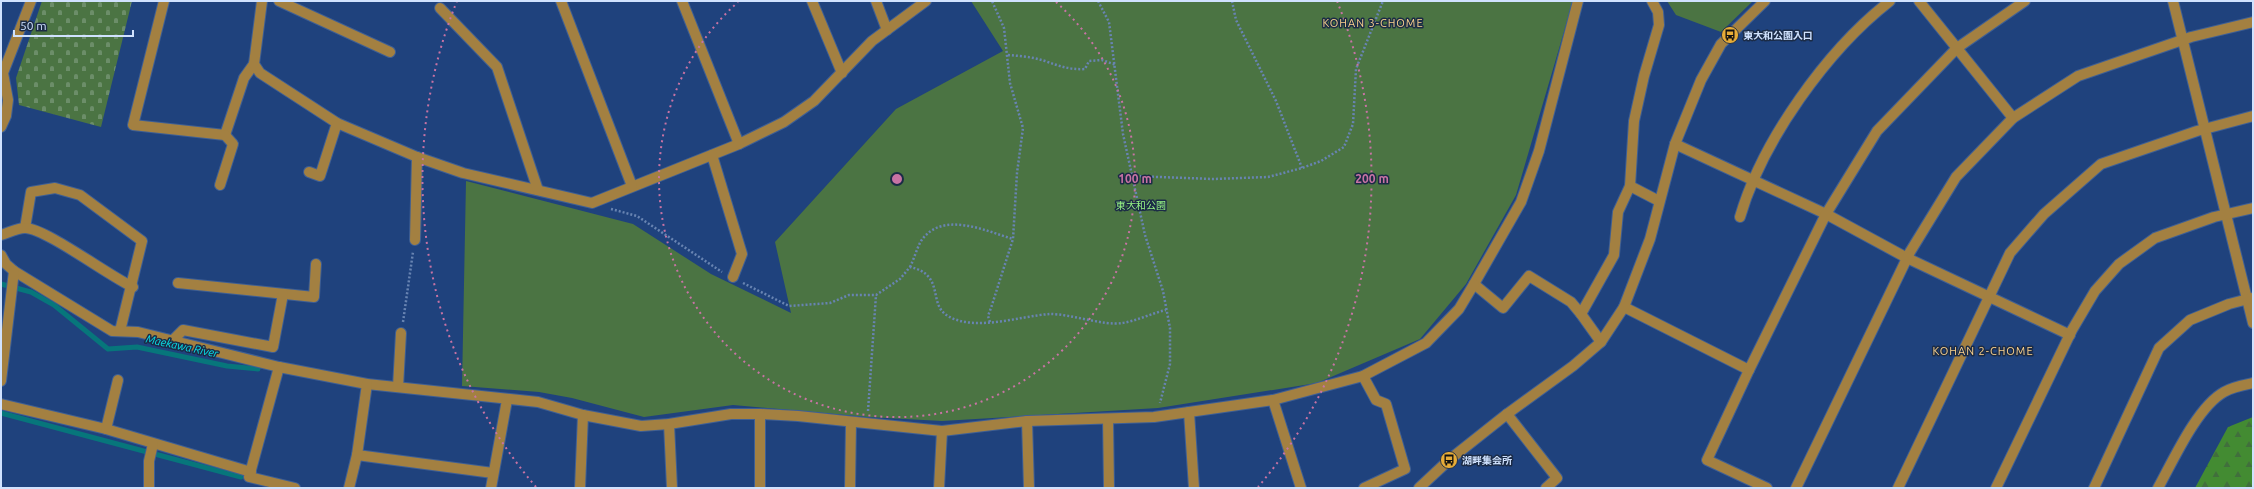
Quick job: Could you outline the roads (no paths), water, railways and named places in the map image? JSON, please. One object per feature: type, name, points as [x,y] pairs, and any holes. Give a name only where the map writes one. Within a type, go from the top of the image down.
[{"type":"street","points":[[1,127],[6,116],[8,100],[2,72],[31,1]]},
{"type":"street","points":[[164,1],[133,124],[225,135],[233,144],[220,185]]},
{"type":"street","points":[[225,135],[244,78],[254,64],[262,1]]},
{"type":"street","points":[[279,1],[390,52]]},
{"type":"street","points":[[561,1],[632,186]]},
{"type":"street","points":[[682,1],[739,144]]},
{"type":"street","points":[[812,1],[842,73]]},
{"type":"street","points":[[876,1],[887,30]]},
{"type":"street","points":[[254,64],[260,73],[337,123],[417,157],[463,173],[592,203],[739,144],[784,122],[814,101],[872,41],[926,1]]},
{"type":"street","points":[[1,255],[6,264],[14,271],[112,331],[138,332],[279,367],[367,384],[507,400],[538,402],[583,415],[641,426],[669,424],[731,414],[760,414],[942,431],[1027,421],[1154,417],[1273,400],[1363,376],[1426,343],[1459,309],[1521,202],[1541,144],[1578,1]]},
{"type":"street","points":[[1582,314],[1614,255],[1618,212],[1630,186],[1634,121],[1644,76],[1659,25],[1658,12],[1652,1]]},
{"type":"street","points":[[1419,488],[1449,460],[1507,414],[1573,366],[1601,342],[1624,307],[1650,238],[1675,144],[1712,57],[1721,44],[1765,1]]},
{"type":"street","points":[[1740,217],[1754,181],[1772,145],[1820,71],[1850,37],[1890,1]]},
{"type":"street","points":[[1919,1],[2013,118]]},
{"type":"street","points":[[1767,488],[1707,460],[1749,370],[1826,214],[1877,131],[1957,48],[2025,1]]},
{"type":"street","points":[[2173,1],[2226,215],[2250,299],[2253,323]]},
{"type":"street","points":[[440,8],[497,67],[538,190]]},
{"type":"street","points":[[1796,488],[1907,258],[1956,177],[2013,118],[2078,76],[2183,40],[2253,22]]},
{"type":"street","points":[[1898,488],[1990,297],[2010,252],[2044,214],[2101,164],[2205,128],[2253,116]]},
{"type":"street","points":[[309,172],[320,176],[337,123]]},
{"type":"street","points":[[1675,144],[1826,214],[1907,258],[2070,335]]},
{"type":"street","points":[[712,155],[742,254],[734,278]]},
{"type":"street","points":[[415,240],[417,157]]},
{"type":"street","points":[[1630,186],[1659,201]]},
{"type":"street","points":[[25,228],[31,192],[55,188],[80,195],[142,241],[133,287],[120,331]]},
{"type":"street","points":[[1996,488],[2070,335],[2095,291],[2120,264],[2155,238],[2226,215],[2253,208]]},
{"type":"street","points":[[1,235],[25,228],[51,237],[114,278],[133,287]]},
{"type":"street","points":[[178,283],[314,297],[316,264]]},
{"type":"street","points":[[1,381],[14,271]]},
{"type":"street","points":[[1474,284],[1503,308],[1529,276],[1571,302],[1582,314],[1601,342]]},
{"type":"street","points":[[172,341],[183,330],[273,347],[283,294]]},
{"type":"street","points":[[2094,488],[2159,348],[2190,320],[2229,304],[2250,299]]},
{"type":"street","points":[[1624,307],[1749,370]]},
{"type":"street","points":[[398,387],[401,333]]},
{"type":"street","points":[[279,367],[249,477],[295,488]]},
{"type":"street","points":[[1363,376],[1376,400],[1386,404],[1405,469],[1364,488]]},
{"type":"street","points":[[106,429],[118,380]]},
{"type":"street","points":[[2158,488],[2185,438],[2214,399],[2224,392],[2253,383]]},
{"type":"street","points":[[349,488],[357,455],[367,384]]},
{"type":"street","points":[[491,488],[507,400]]},
{"type":"street","points":[[1273,400],[1301,488]]},
{"type":"street","points":[[1,404],[106,429],[152,447],[251,472]]},
{"type":"street","points":[[1188,412],[1194,488]]},
{"type":"street","points":[[760,414],[760,488]]},
{"type":"street","points":[[1507,414],[1558,478],[1546,488]]},
{"type":"street","points":[[580,488],[583,415]]},
{"type":"street","points":[[1108,419],[1109,488]]},
{"type":"street","points":[[1027,421],[1030,488]]},
{"type":"street","points":[[850,488],[851,422]]},
{"type":"street","points":[[669,424],[672,488]]},
{"type":"street","points":[[939,488],[942,431]]},
{"type":"street","points":[[149,488],[149,461],[152,447]]},
{"type":"street","points":[[357,455],[493,473]]},
{"type":"waterway","name":"Maekawa River","points":[[1,284],[31,292],[54,305],[108,349],[137,347],[227,366],[258,369]]},
{"type":"waterway","name":"Maekawa River","points":[[1,413],[241,477]]},
{"type":"place","name":"東大和公園入口","points":[[1730,35]]},
{"type":"place","name":"湖畔集会所","points":[[1449,460]]},
{"type":"district","name":"KOHAN 3-CHOME","points":[[1373,23]]},
{"type":"district","name":"KOHAN 2-CHOME","points":[[1983,351]]},
{"type":"park label","name":"東大和公園","points":[[1141,205]]}]
